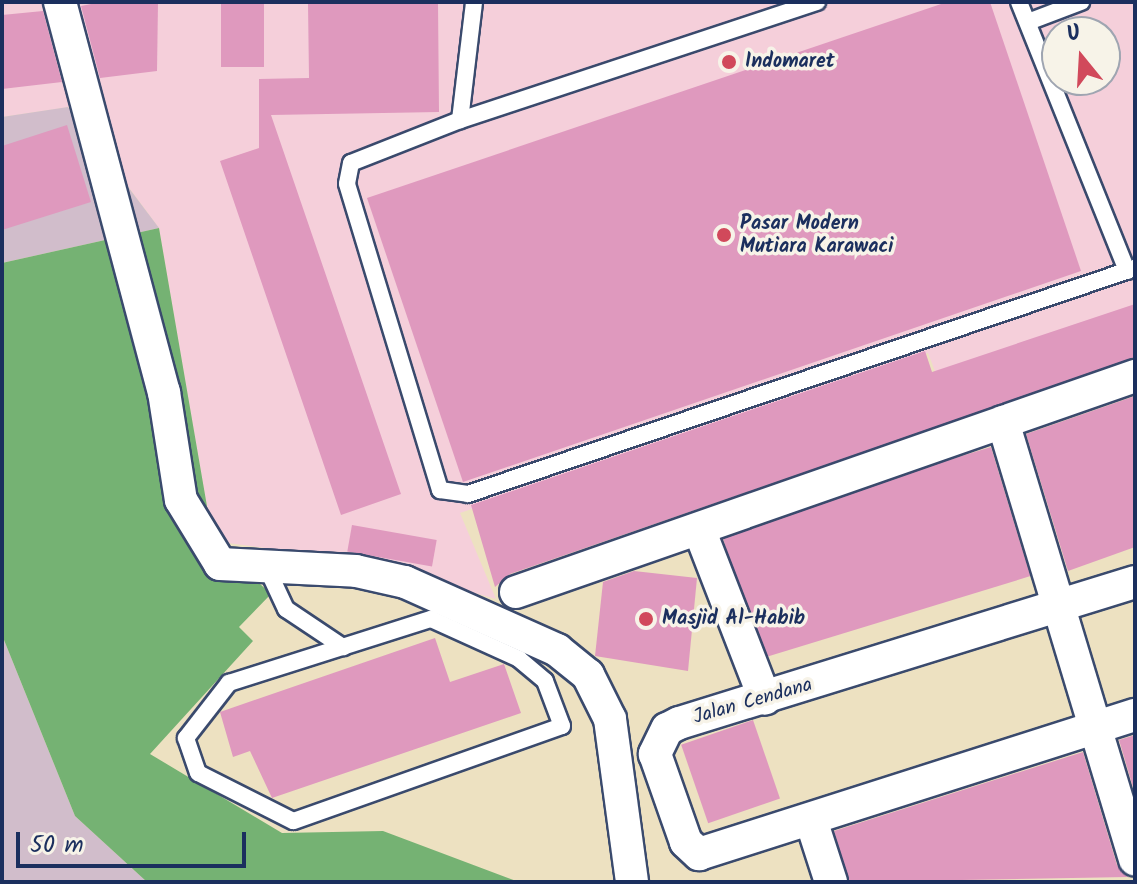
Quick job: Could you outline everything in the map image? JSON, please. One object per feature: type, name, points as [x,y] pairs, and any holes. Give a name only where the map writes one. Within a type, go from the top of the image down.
[{"type":"street","points":[[60,2],[164,392],[181,500],[220,564],[264,563],[405,582],[557,650],[588,675],[610,719],[620,763],[632,882]]},
{"type":"street","points":[[516,592],[1135,376]]},
{"type":"street","points":[[1003,422],[1062,608],[1135,860]]},
{"type":"street","points":[[699,529],[765,699]]},
{"type":"street","name":"Jalan Cendana","points":[[1135,582],[1062,608],[679,723],[657,742],[686,842],[699,854],[718,852],[812,823],[1135,715]]},
{"type":"street","points":[[812,823],[831,882]]},
{"type":"lane","points":[[460,120],[474,2]]},
{"type":"lane","points":[[817,2],[460,120],[359,158],[346,173],[433,481],[454,496],[1131,269],[1019,2]]},
{"type":"lane","points":[[1028,22],[1081,2]]},
{"type":"lane","points":[[264,563],[286,609],[343,647]]},
{"type":"lane","points":[[431,619],[519,659],[545,681],[562,726],[293,821],[198,773],[186,738],[229,683],[343,647],[431,619]]},
{"type":"shaded area","points":[[2,2],[1135,2],[1135,369],[957,428],[928,353],[460,513],[496,599],[356,560],[213,541],[159,228],[69,107],[2,117]]},
{"type":"shaded area","points":[[68,107],[159,228],[2,263],[2,117]]},
{"type":"shaded area","points":[[2,635],[75,816],[147,882],[2,882]]},
{"type":"green space","points":[[159,228],[213,541],[271,594],[239,627],[253,641],[150,754],[282,833],[383,831],[519,882],[147,882],[75,816],[2,635],[2,263]]},
{"type":"building","points":[[101,2],[158,2],[157,71],[100,78],[81,6]]},
{"type":"building","points":[[221,2],[264,2],[264,67],[221,67]]},
{"type":"building","name":"Pasar Modern Mutiara Karawaci","points":[[947,2],[990,2],[1081,271],[463,482],[367,198]]},
{"type":"building","points":[[438,3],[439,112],[271,115],[401,494],[341,515],[220,161],[259,148],[259,79],[309,78],[308,4]]},
{"type":"building","points":[[43,11],[62,82],[2,89],[2,15]]},
{"type":"building","points":[[67,125],[91,202],[2,230],[2,146]]},
{"type":"building","points":[[1135,304],[1135,358],[510,574],[495,587],[471,505],[925,351],[932,372]]},
{"type":"building","points":[[1135,396],[1135,547],[1068,571],[1026,434]]},
{"type":"building","points":[[991,447],[1030,576],[760,659],[720,530]]},
{"type":"building","points":[[352,525],[437,540],[432,567],[347,552]]},
{"type":"building","name":"Masjid Al-Habib","points":[[634,571],[697,578],[688,671],[595,656],[603,582]]},
{"type":"building","points":[[435,638],[450,682],[504,664],[521,713],[272,798],[250,751],[233,757],[220,712]]},
{"type":"building","points":[[753,720],[780,798],[708,823],[681,745]]},
{"type":"building","points":[[1135,735],[1135,794],[1119,740]]},
{"type":"building","points":[[1083,752],[1117,865],[1128,877],[849,882],[834,831]]},
{"type":"place","name":"Indomaret","points":[[729,62]]},
{"type":"place","name":"Pasar Modern Mutiara Karawaci","points":[[724,235]]},
{"type":"place","name":"Masjid Al-Habib","points":[[646,619]]}]
